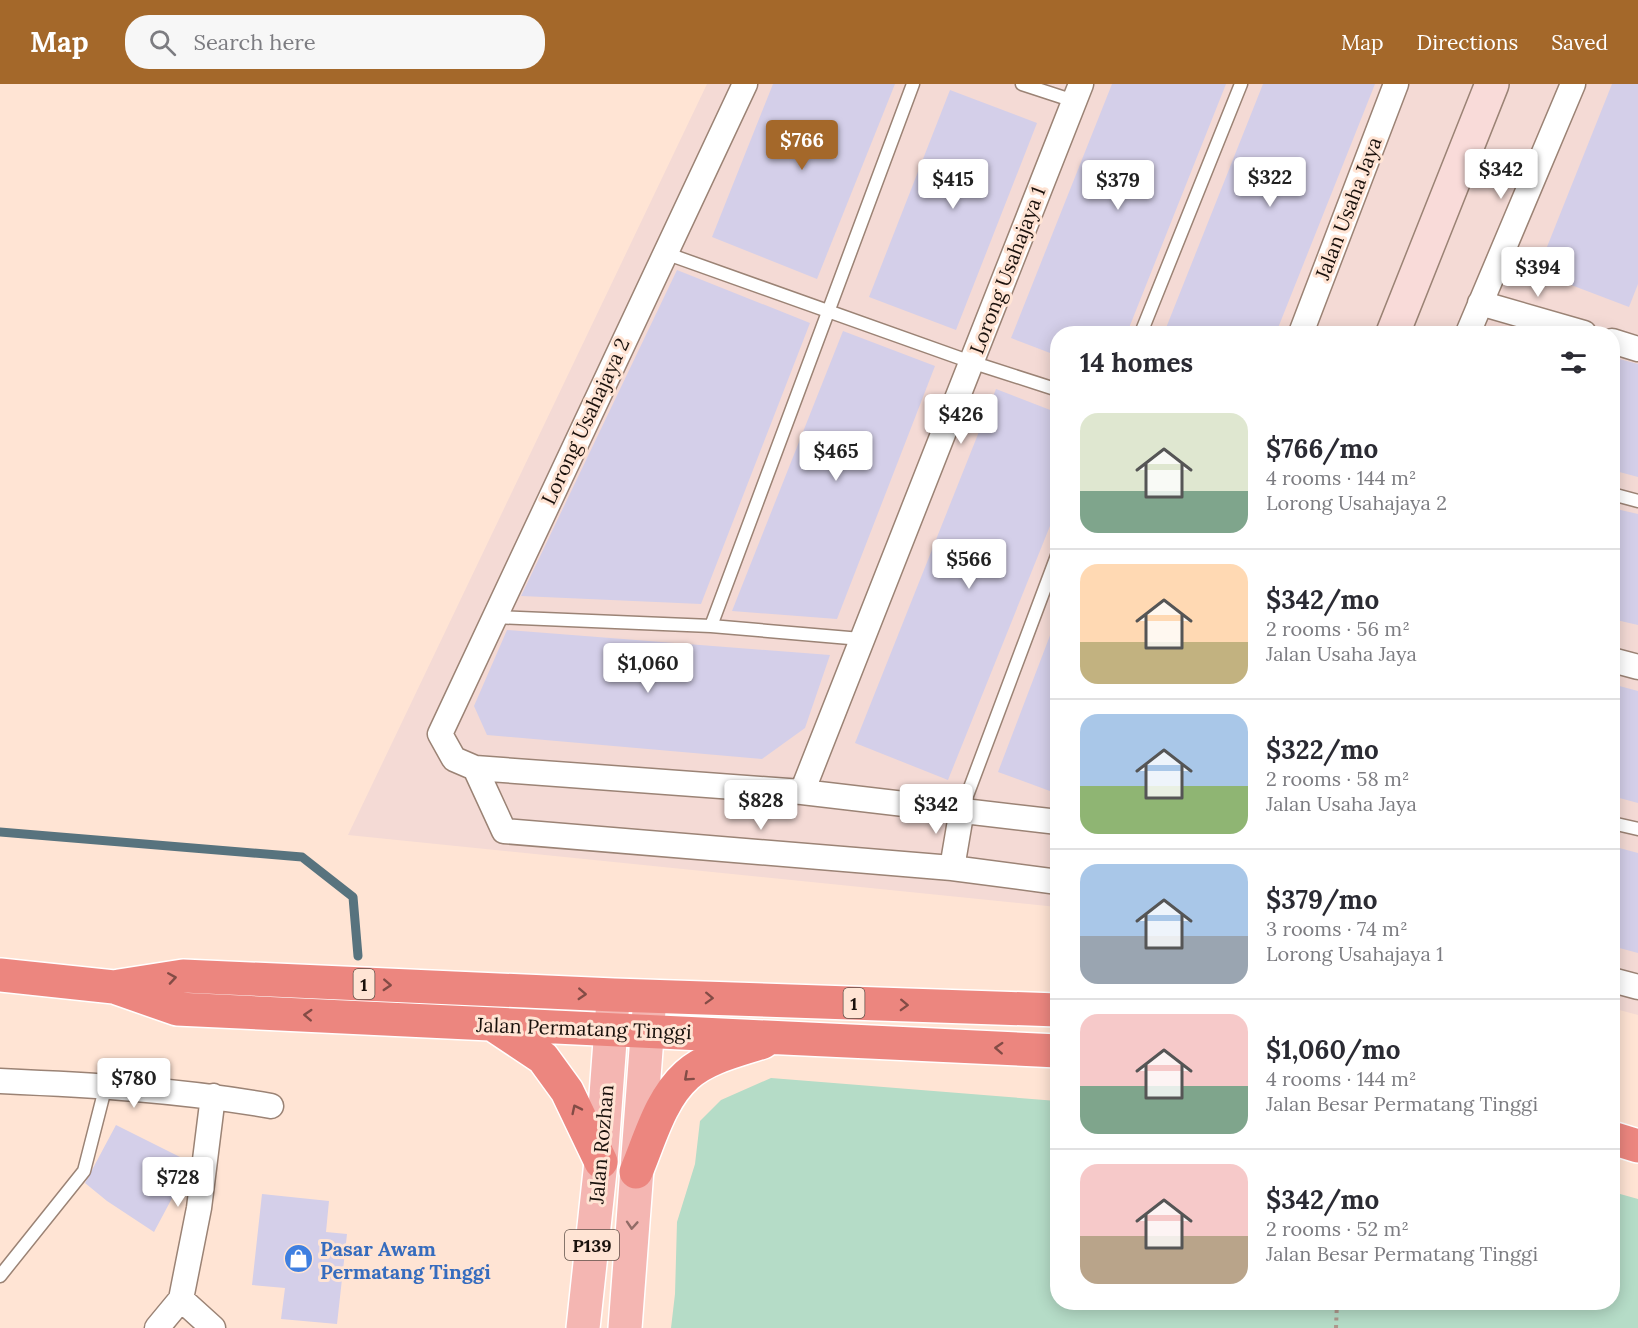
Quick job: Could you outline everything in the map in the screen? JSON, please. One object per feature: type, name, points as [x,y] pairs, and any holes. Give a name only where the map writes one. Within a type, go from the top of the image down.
[{"type":"highway","name":"Jalan Permatang Tinggi","points":[[0,975],[114,987],[177,1009],[1050,1051]]},
{"type":"highway","name":"Jalan Permatang Tinggi","points":[[114,987],[183,976],[650,997],[1050,1010]]},
{"type":"highway","points":[[492,1024],[543,1058],[567,1091],[601,1162]]},
{"type":"highway","points":[[636,1172],[664,1104],[688,1074],[718,1057],[779,1036]]},
{"type":"highway","points":[[1620,1140],[1638,1146]]},
{"type":"main road","name":"Jalan Rozhan","points":[[583,1328],[601,1162],[614,995]]},
{"type":"main road","name":"Jalan Rozhan","points":[[625,1328],[650,997]]},
{"type":"street","name":"Lorong Usahajaya 2","points":[[465,763],[440,734],[745,84]]},
{"type":"street","name":"Jalan Usaha Jaya","points":[[1304,326],[1396,84]]},
{"type":"street","points":[[1397,326],[1492,84]]},
{"type":"street","points":[[1471,326],[1573,84]]},
{"type":"street","name":"Lorong Usahajaya 1","points":[[802,792],[1077,93]]},
{"type":"street","points":[[1480,303],[1560,326]]},
{"type":"street","points":[[1620,343],[1638,349]]},
{"type":"street","points":[[1620,662],[1638,667]]},
{"type":"street","points":[[465,763],[802,792],[1050,821]]},
{"type":"street","points":[[465,763],[504,831],[952,868],[1050,881]]},
{"type":"street","points":[[952,868],[962,809]]},
{"type":"street","points":[[1620,982],[1638,987]]},
{"type":"street","points":[[0,1081],[106,1085],[213,1096],[271,1106]]},
{"type":"street","points":[[157,1328],[181,1299],[199,1208],[213,1096]]},
{"type":"street","points":[[181,1299],[213,1328]]},
{"type":"lane","points":[[711,626],[913,84]]},
{"type":"lane","points":[[1022,84],[1077,93]]},
{"type":"lane","points":[[1145,326],[1240,84]]},
{"type":"lane","points":[[665,253],[971,362],[1050,387]]},
{"type":"lane","points":[[1620,496],[1638,501]]},
{"type":"lane","points":[[962,809],[1050,574]]},
{"type":"lane","points":[[494,617],[711,626],[861,639]]},
{"type":"lane","points":[[1620,825],[1638,829]]},
{"type":"lane","points":[[0,1276],[84,1170],[106,1085]]},
{"type":"path","points":[[1336,1328],[1337,1310]]},
{"type":"shaded area","points":[[707,84],[1638,84],[1638,1015],[1620,1010],[1620,326],[1050,326],[1050,906],[348,835]]},
{"type":"green space","points":[[771,1078],[1050,1100],[1050,1310],[1620,1310],[1620,1194],[1638,1199],[1638,1328],[671,1328],[675,1294],[677,1222],[695,1164],[700,1121],[721,1100]]},
{"type":"building","points":[[773,84],[895,84],[817,279],[712,237]]},
{"type":"building","points":[[1112,84],[1226,84],[1130,326],[1050,326],[1050,353],[1011,338]]},
{"type":"building","points":[[1263,84],[1375,84],[1279,326],[1167,326]]},
{"type":"building","points":[[1612,84],[1638,84],[1638,284],[1629,307],[1537,272]]},
{"type":"building","points":[[950,90],[1037,123],[956,330],[869,297]]},
{"type":"building","points":[[677,270],[810,323],[701,604],[521,596]]},
{"type":"building","points":[[843,331],[935,366],[837,619],[732,611]]},
{"type":"building","points":[[1620,359],[1638,364],[1638,477],[1620,472]]},
{"type":"building","points":[[996,389],[1050,410],[1050,526],[948,780],[855,743]]},
{"type":"building","points":[[1620,510],[1638,514],[1638,625],[1620,621]]},
{"type":"building","points":[[507,630],[830,655],[805,728],[762,759],[487,735],[474,706]]},
{"type":"building","points":[[1050,635],[1050,791],[998,772]]},
{"type":"building","points":[[1620,686],[1638,691],[1638,803],[1620,798]]},
{"type":"building","points":[[1620,848],[1638,853],[1638,953],[1620,948]]},
{"type":"building","points":[[116,1125],[184,1159],[187,1170],[154,1232],[107,1201],[85,1183]]},
{"type":"building","name":"Pasar Awam Permatang Tinggi","points":[[262,1194],[329,1201],[326,1232],[347,1234],[337,1324],[281,1319],[285,1288],[252,1285]]},
{"type":"waterway","points":[[0,832],[302,857],[353,897],[358,956]]},
{"type":"place","name":"Pasar Awam Permatang Tinggi","points":[[299,1259]]}]
